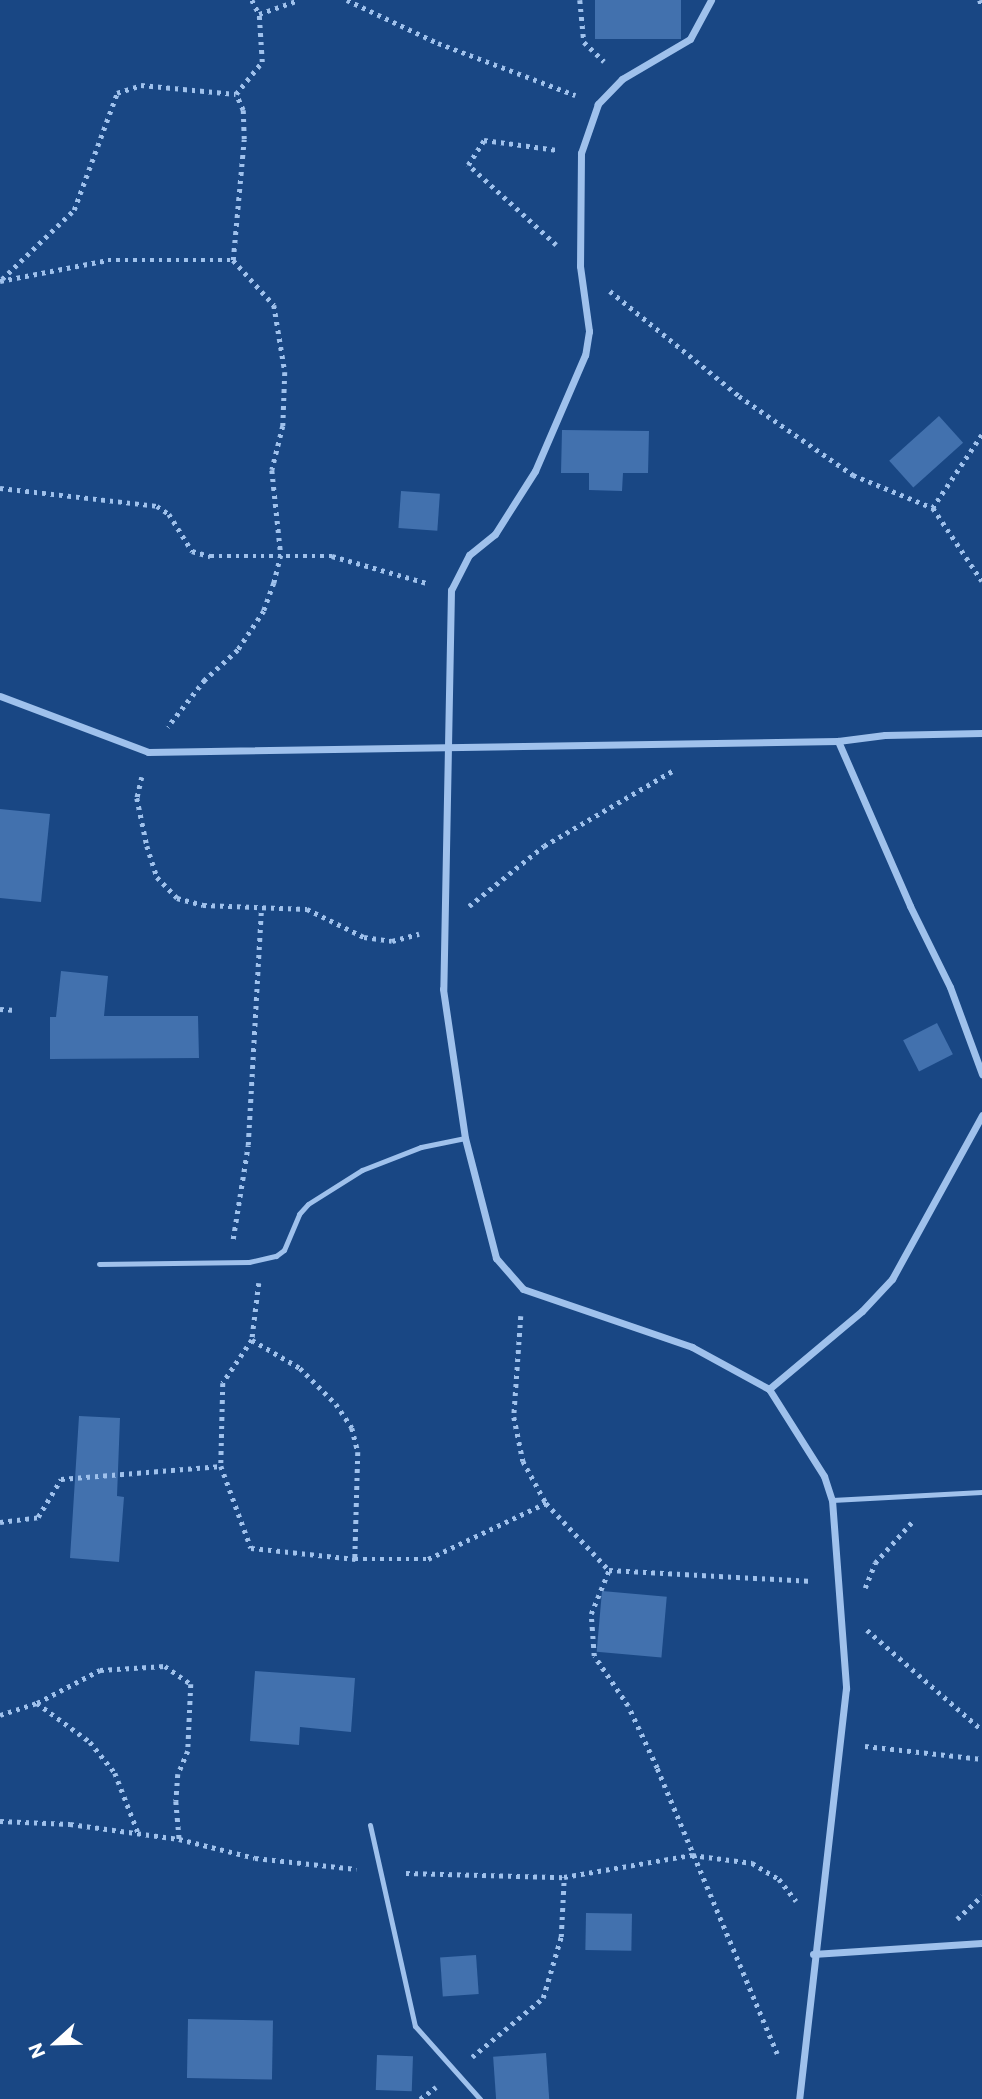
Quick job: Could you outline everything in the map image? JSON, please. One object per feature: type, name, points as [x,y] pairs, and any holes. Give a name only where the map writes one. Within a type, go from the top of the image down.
[{"type":"street","points":[[711,0],[690,39],[622,79],[598,104],[581,153],[580,266],[589,331],[585,355],[535,471],[495,534],[469,555],[452,590],[443,989],[465,1138],[496,1258],[523,1289],[692,1347],[769,1389],[824,1476],[832,1500],[846,1689],[843,1744],[813,1954],[799,2099]]},
{"type":"street","points":[[0,695],[148,752],[449,745],[838,741],[885,734],[982,733]]},
{"type":"street","points":[[838,741],[910,906],[950,987],[982,1074]]},
{"type":"street","points":[[769,1389],[862,1311],[892,1279],[982,1115]]},
{"type":"street","points":[[813,1954],[982,1943]]},
{"type":"lane","points":[[99,1264],[230,1262],[276,1256],[284,1250],[299,1214],[308,1204],[362,1170],[421,1147],[465,1138]]},
{"type":"lane","points":[[832,1500],[982,1492]]},
{"type":"lane","points":[[370,1825],[415,2026],[480,2099]]},
{"type":"path","points":[[236,94],[262,62],[259,14],[252,0]]},
{"type":"path","points":[[259,14],[299,0]]},
{"type":"path","points":[[347,0],[438,43],[598,104]]},
{"type":"path","points":[[580,0],[584,42],[622,79]]},
{"type":"path","points":[[980,0],[982,8]]},
{"type":"path","points":[[1,280],[74,210],[117,93],[141,85],[236,94]]},
{"type":"path","points":[[236,94],[243,110],[244,139],[233,260],[274,305],[285,372],[283,426],[272,470],[281,555],[264,611],[238,650],[205,680],[148,752],[137,798],[157,877],[177,898],[203,905],[307,909],[364,937],[392,941],[443,927],[544,846],[723,741]]},
{"type":"path","points":[[581,153],[484,140],[468,165],[580,266],[789,432],[853,475],[933,508],[982,581]]},
{"type":"path","points":[[1,280],[108,260],[233,260]]},
{"type":"path","points":[[933,508],[982,435]]},
{"type":"path","points":[[0,488],[5,485],[157,506],[169,514],[192,551],[210,556],[332,556],[452,590]]},
{"type":"path","points":[[230,1262],[248,1145],[261,909]]},
{"type":"path","points":[[0,1009],[16,1010]]},
{"type":"path","points":[[276,1256],[259,1284],[252,1340],[223,1383],[221,1466],[251,1548],[355,1559],[428,1559],[546,1503]]},
{"type":"path","points":[[523,1289],[514,1417],[523,1461],[546,1503],[609,1570],[839,1582]]},
{"type":"path","points":[[252,1340],[300,1368],[336,1404],[352,1428],[358,1452],[355,1559]]},
{"type":"path","points":[[0,1522],[38,1517],[61,1479],[221,1466]]},
{"type":"path","points":[[852,1618],[875,1563],[935,1496]]},
{"type":"path","points":[[609,1570],[592,1614],[594,1656],[628,1706],[780,2063]]},
{"type":"path","points":[[842,1619],[852,1618],[982,1730]]},
{"type":"path","points":[[0,1715],[37,1703],[100,1670],[165,1666],[191,1684],[188,1751],[178,1774],[176,1801],[179,1839]]},
{"type":"path","points":[[37,1703],[90,1742],[115,1773],[139,1835]]},
{"type":"path","points":[[843,1744],[982,1759]]},
{"type":"path","points":[[0,1821],[69,1824],[179,1839],[255,1858],[380,1872],[564,1877],[692,1855],[752,1863],[779,1879],[797,1901],[813,1954]]},
{"type":"path","points":[[420,2099],[543,1998],[561,1937],[564,1877]]},
{"type":"building","points":[[595,0],[681,0],[681,39],[595,39]]},
{"type":"building","points":[[939,416],[963,443],[913,488],[889,461]]},
{"type":"building","points":[[562,430],[649,431],[648,473],[623,473],[622,491],[589,490],[589,473],[561,473]]},
{"type":"building","points":[[401,491],[440,494],[437,531],[398,528]]},
{"type":"building","points":[[0,809],[50,814],[41,902],[0,898]]},
{"type":"building","points":[[61,971],[108,976],[104,1016],[198,1016],[199,1058],[50,1059],[50,1017],[56,1017]]},
{"type":"building","points":[[937,1023],[953,1054],[919,1071],[903,1040]]},
{"type":"building","points":[[79,1416],[120,1418],[117,1496],[124,1497],[119,1562],[70,1558]]},
{"type":"building","points":[[602,1591],[667,1597],[661,1657],[597,1652]]},
{"type":"building","points":[[255,1671],[355,1678],[351,1732],[300,1727],[299,1745],[250,1741]]},
{"type":"building","points":[[586,1913],[632,1914],[631,1951],[585,1950]]},
{"type":"building","points":[[476,1955],[479,1994],[443,1996],[440,1958]]},
{"type":"building","points":[[188,2019],[273,2020],[272,2079],[187,2078]]},
{"type":"building","points":[[546,2053],[549,2099],[496,2099],[493,2057]]},
{"type":"building","points":[[377,2055],[413,2056],[412,2091],[376,2090]]}]
